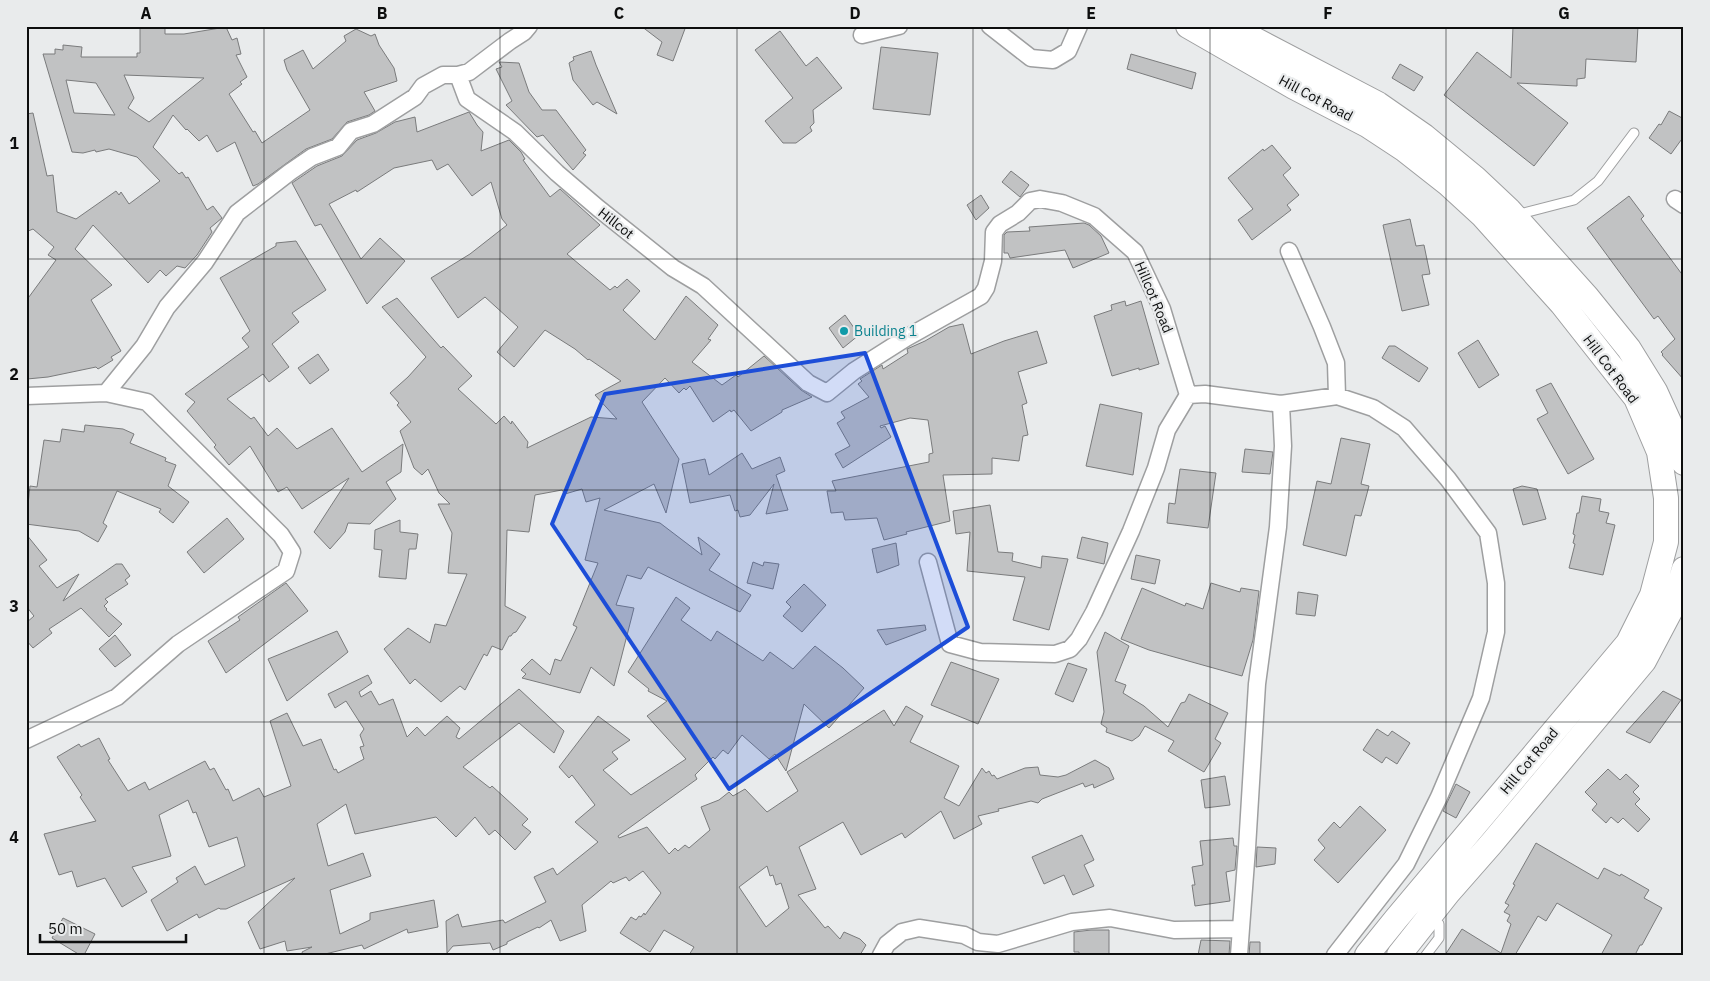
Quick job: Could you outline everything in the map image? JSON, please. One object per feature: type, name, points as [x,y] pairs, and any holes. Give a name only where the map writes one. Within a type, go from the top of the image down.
[{"type":"main road","name":"Hill Cot Road","points":[[1188,26],[1294,87],[1367,125],[1405,150],[1469,203],[1562,304],[1636,398],[1659,452],[1666,498],[1666,542],[1652,595],[1628,643],[1367,955]]},
{"type":"main road","name":"Hill Cot Road","points":[[1229,26],[1378,104],[1424,136],[1475,178],[1509,210],[1587,297],[1629,349],[1655,391],[1680,446],[1684,462]]},
{"type":"main road","name":"Hill Cot Road","points":[[1399,955],[1428,917],[1644,661],[1673,606],[1684,569]]},
{"type":"street","points":[[106,393],[144,346],[167,307],[205,262],[237,213],[312,157],[338,147],[351,131],[373,124],[415,97],[423,86],[443,75],[470,72],[524,32],[529,26]]},
{"type":"street","points":[[862,35],[899,26]]},
{"type":"street","points":[[990,26],[1031,58],[1053,60],[1068,51],[1079,26]]},
{"type":"street","name":"Hillcot","points":[[458,74],[467,99],[515,132],[557,173],[673,268],[703,286],[808,383],[827,393],[854,371]]},
{"type":"street","name":"Hillcot Road","points":[[854,371],[906,338],[981,296],[986,288],[993,261],[994,232],[1000,224],[1018,213],[1030,201],[1040,199],[1062,203],[1094,216],[1135,252],[1162,309],[1188,395]]},
{"type":"street","points":[[1289,251],[1336,363],[1337,396]]},
{"type":"street","points":[[26,396],[106,393],[147,402],[281,535],[292,552],[286,571],[178,644],[117,697],[26,740]]},
{"type":"street","points":[[928,562],[950,644],[980,652],[1055,654],[1070,649],[1080,639],[1094,612],[1137,517],[1156,468],[1167,430],[1188,395],[1205,394],[1281,404],[1337,396],[1373,408],[1404,428],[1448,479],[1488,532],[1496,583],[1496,632],[1481,698],[1439,796],[1406,864],[1335,955]]},
{"type":"street","points":[[1239,955],[1258,684],[1278,526],[1283,446],[1281,404]]},
{"type":"street","points":[[881,955],[887,944],[902,932],[919,928],[964,935],[978,942],[998,944],[1072,922],[1110,918],[1174,930],[1240,929]]},
{"type":"lane","points":[[1509,210],[1524,212],[1574,200],[1598,181],[1634,133]]},
{"type":"lane","points":[[1426,955],[1439,938],[1439,924],[1428,917]]},
{"type":"highlighted area","points":[[865,353],[968,627],[729,789],[552,524],[605,394]]},
{"type":"building","points":[[140,26],[165,26],[165,34],[184,34],[226,27],[232,40],[237,38],[241,54],[236,55],[247,77],[240,82],[242,84],[229,94],[262,143],[310,110],[287,70],[284,60],[303,50],[313,69],[346,41],[344,36],[356,29],[371,36],[375,34],[379,45],[394,68],[397,81],[364,92],[375,111],[369,115],[347,122],[332,139],[306,149],[253,186],[235,142],[217,152],[207,135],[199,141],[173,115],[153,147],[179,174],[182,172],[186,178],[188,177],[207,210],[213,206],[222,218],[210,228],[212,232],[197,255],[185,268],[177,266],[166,276],[160,270],[148,283],[93,225],[75,249],[112,285],[91,300],[121,351],[111,357],[113,360],[98,369],[96,367],[48,377],[27,379],[26,301],[56,260],[48,255],[54,247],[33,229],[26,232],[26,114],[33,113],[47,176],[53,175],[57,212],[76,219],[116,191],[119,195],[121,192],[129,204],[160,181],[137,157],[109,149],[96,152],[95,150],[83,153],[72,152],[43,54],[55,54],[55,49],[63,50],[63,45],[82,47],[81,57],[137,57],[137,53],[140,53]],"holes":[[[124,75],[204,78],[149,122],[128,108],[134,98]],[[66,80],[96,83],[115,115],[74,113]]]},
{"type":"building","points":[[641,26],[686,26],[673,61],[657,55],[662,42]]},
{"type":"building","points":[[1513,26],[1638,26],[1636,62],[1586,59],[1585,78],[1577,79],[1577,86],[1517,83],[1568,123],[1534,166],[1444,95],[1477,52],[1511,78]]},
{"type":"building","points":[[780,31],[806,66],[817,57],[842,88],[813,110],[814,123],[810,127],[812,131],[796,143],[783,143],[765,121],[793,98],[755,50]]},
{"type":"building","points":[[881,47],[938,53],[930,115],[873,109]]},
{"type":"building","points":[[591,51],[617,114],[597,102],[593,105],[573,80],[569,63],[574,60],[573,57]]},
{"type":"building","points":[[1131,54],[1196,73],[1192,89],[1127,69]]},
{"type":"building","points":[[499,62],[519,63],[529,92],[542,110],[556,110],[586,150],[583,153],[586,155],[573,170],[543,135],[537,137],[506,105],[512,101],[496,69],[502,67]]},
{"type":"building","points":[[1400,64],[1423,77],[1414,91],[1392,78]]},
{"type":"building","points":[[1669,111],[1684,119],[1684,136],[1671,154],[1649,138],[1659,124],[1661,125]]},
{"type":"building","points":[[469,112],[483,132],[481,151],[509,140],[521,152],[525,159],[523,160],[550,197],[560,189],[600,225],[567,254],[610,290],[615,286],[617,288],[627,279],[640,291],[623,310],[655,340],[686,296],[718,325],[708,339],[711,340],[692,362],[722,385],[736,375],[738,377],[764,356],[801,390],[812,397],[782,410],[782,412],[751,431],[734,410],[731,412],[730,410],[713,422],[690,386],[686,390],[684,388],[679,393],[665,378],[642,402],[679,459],[666,513],[654,484],[604,510],[660,523],[702,555],[698,537],[720,554],[709,570],[751,595],[740,612],[648,567],[641,579],[627,575],[616,605],[634,608],[614,686],[591,667],[580,693],[522,678],[526,674],[521,670],[532,659],[550,675],[555,659],[561,661],[577,627],[573,625],[598,563],[585,560],[600,498],[586,502],[582,489],[565,494],[562,490],[535,495],[529,532],[507,530],[505,606],[526,617],[516,632],[509,636],[502,650],[492,646],[487,656],[484,654],[465,690],[460,686],[441,702],[415,679],[410,684],[384,649],[408,628],[430,643],[435,624],[446,626],[467,574],[448,573],[452,533],[438,504],[450,504],[439,493],[428,469],[422,475],[414,468],[400,431],[411,422],[390,393],[426,357],[382,307],[397,298],[441,348],[443,346],[472,376],[458,389],[496,424],[504,416],[511,424],[512,421],[528,442],[527,448],[591,417],[617,419],[595,395],[621,381],[545,330],[514,367],[497,352],[518,327],[485,297],[458,318],[431,278],[470,254],[507,225],[502,219],[491,182],[472,196],[448,164],[437,170],[432,160],[394,168],[357,192],[356,190],[329,204],[361,259],[380,238],[405,261],[367,304],[321,224],[315,226],[292,183],[317,166],[342,156],[357,140],[376,133],[395,122],[415,117],[417,132]]},
{"type":"building","points":[[1272,145],[1291,168],[1283,175],[1299,195],[1287,205],[1291,210],[1252,240],[1238,220],[1253,209],[1228,178],[1263,149],[1264,151]]},
{"type":"building","points":[[1011,171],[1029,185],[1020,197],[1002,182]]},
{"type":"building","points":[[981,195],[989,208],[976,220],[967,205]]},
{"type":"building","points":[[1629,196],[1644,216],[1641,219],[1684,277],[1684,380],[1661,352],[1675,339],[1658,316],[1654,319],[1587,228]]},
{"type":"building","points":[[1410,219],[1416,246],[1424,245],[1430,274],[1422,275],[1429,305],[1402,311],[1383,225]]},
{"type":"building","points":[[1084,223],[1101,236],[1109,253],[1073,268],[1065,250],[1010,258],[1008,253],[1004,253],[1004,235],[1007,232],[1030,231],[1029,227]]},
{"type":"building","points":[[296,241],[326,290],[292,313],[299,322],[272,344],[289,367],[269,382],[263,374],[227,399],[251,419],[254,417],[268,436],[277,428],[297,449],[332,428],[362,472],[403,444],[401,472],[386,482],[396,499],[370,524],[348,523],[345,532],[330,549],[314,532],[349,478],[302,509],[287,487],[278,492],[250,446],[229,465],[214,447],[216,445],[187,411],[195,402],[185,394],[249,347],[242,338],[250,331],[220,278],[276,246],[276,243]]},
{"type":"building","points":[[1125,301],[1126,306],[1141,301],[1159,364],[1112,376],[1094,316],[1112,310],[1111,305]]},
{"type":"building","name":"Building 1","points":[[845,315],[859,335],[843,348],[829,328]]},
{"type":"building","points":[[963,324],[971,354],[1037,331],[1047,363],[1018,372],[1027,403],[1022,405],[1028,435],[1023,436],[1019,461],[992,458],[992,474],[943,475],[950,521],[906,532],[907,534],[884,540],[877,518],[845,520],[843,512],[831,513],[827,491],[836,491],[832,481],[929,462],[929,454],[933,453],[928,420],[910,418],[880,426],[881,428],[885,426],[891,437],[843,468],[835,454],[850,446],[837,423],[845,418],[841,412],[869,397],[858,384],[862,381],[860,379],[882,365],[883,369],[908,353],[907,349],[949,327]]},
{"type":"building","points":[[1478,340],[1499,375],[1479,388],[1458,353]]},
{"type":"building","points":[[1389,346],[1395,346],[1428,368],[1419,382],[1382,358]]},
{"type":"building","points":[[318,354],[329,370],[310,384],[298,368]]},
{"type":"building","points":[[1551,383],[1594,459],[1568,474],[1537,419],[1548,413],[1536,390]]},
{"type":"building","points":[[1100,404],[1142,413],[1133,475],[1086,466]]},
{"type":"building","points":[[85,425],[123,429],[134,434],[130,443],[166,458],[165,461],[176,465],[168,486],[189,502],[173,523],[159,512],[161,509],[117,491],[103,523],[107,526],[98,542],[79,531],[26,524],[30,486],[37,487],[44,440],[60,442],[62,429],[84,432]]},
{"type":"building","points":[[1341,438],[1370,444],[1361,484],[1369,486],[1361,516],[1355,515],[1346,556],[1303,545],[1317,481],[1331,484]]},
{"type":"building","points":[[1245,449],[1273,452],[1270,474],[1242,472]]},
{"type":"building","points":[[742,453],[752,469],[780,457],[785,471],[776,475],[788,510],[766,514],[774,484],[750,515],[740,517],[738,510],[735,511],[730,495],[690,503],[682,464],[705,459],[709,475]]},
{"type":"building","points":[[1180,469],[1216,473],[1208,528],[1167,523],[1169,503],[1175,504]]},
{"type":"building","points":[[1522,486],[1537,489],[1546,519],[1523,525],[1513,489]]},
{"type":"building","points":[[1582,496],[1601,499],[1599,511],[1609,513],[1606,523],[1615,525],[1603,575],[1569,568],[1575,544],[1573,543],[1575,535],[1573,534]]},
{"type":"building","points":[[990,505],[998,552],[1013,553],[1012,561],[1041,568],[1042,556],[1068,559],[1049,630],[1013,620],[1025,577],[967,571],[970,532],[956,534],[953,511]]},
{"type":"building","points":[[227,518],[244,539],[204,573],[187,552]]},
{"type":"building","points":[[400,520],[400,532],[418,534],[416,549],[409,549],[406,579],[379,577],[382,550],[374,549],[375,530]]},
{"type":"building","points":[[26,534],[47,560],[39,566],[57,588],[79,574],[63,601],[116,564],[122,564],[130,576],[125,580],[128,584],[105,599],[108,602],[104,606],[106,610],[122,624],[109,637],[81,608],[49,629],[52,633],[33,648],[26,640],[26,623],[34,616],[26,606]]},
{"type":"building","points":[[1082,537],[1108,543],[1104,564],[1077,558]]},
{"type":"building","points":[[896,543],[899,565],[877,573],[872,549]]},
{"type":"building","points":[[1136,555],[1160,560],[1155,584],[1131,579]]},
{"type":"building","points":[[753,562],[763,566],[764,562],[779,564],[773,589],[747,583]]},
{"type":"building","points":[[286,583],[308,611],[226,673],[208,641],[240,620],[238,617]]},
{"type":"building","points":[[1211,583],[1240,592],[1241,588],[1259,591],[1253,640],[1242,676],[1149,650],[1121,639],[1142,588],[1185,606],[1186,603],[1203,609]]},
{"type":"building","points":[[804,584],[826,605],[802,632],[783,616],[791,607],[786,602]]},
{"type":"building","points":[[1298,592],[1318,595],[1315,616],[1296,614]]},
{"type":"building","points":[[676,597],[690,608],[681,620],[711,641],[717,631],[763,661],[770,652],[793,669],[815,646],[843,668],[864,688],[829,728],[804,704],[786,771],[775,754],[769,759],[742,735],[728,754],[723,750],[715,759],[713,757],[695,775],[697,779],[618,836],[619,838],[647,827],[669,854],[675,848],[678,851],[685,845],[689,848],[710,830],[701,807],[719,800],[729,792],[733,796],[745,789],[767,812],[798,791],[787,772],[884,710],[894,726],[906,706],[923,716],[910,742],[959,766],[944,798],[959,806],[982,768],[986,773],[989,771],[997,779],[1025,768],[1038,767],[1040,775],[1058,777],[1066,775],[1095,760],[1109,768],[1114,779],[1094,788],[1093,784],[1085,787],[1083,783],[1042,799],[1038,803],[1031,801],[978,816],[982,824],[954,839],[941,811],[905,838],[902,833],[861,855],[843,822],[799,847],[816,889],[798,895],[825,928],[828,926],[840,939],[844,932],[860,939],[866,945],[860,955],[689,955],[694,947],[664,930],[650,952],[620,933],[631,917],[636,920],[644,913],[645,915],[661,893],[643,871],[629,881],[626,877],[613,883],[611,881],[582,905],[586,931],[560,941],[551,920],[539,928],[493,950],[490,943],[453,946],[447,953],[446,921],[458,914],[462,927],[503,920],[505,923],[546,902],[534,877],[553,868],[557,875],[598,842],[575,822],[595,805],[572,775],[569,778],[559,767],[598,716],[630,740],[612,752],[618,759],[603,770],[631,795],[686,759],[647,716],[667,701],[648,691],[649,689],[628,672]],"holes":[[[767,866],[770,876],[773,875],[776,885],[781,883],[789,908],[766,927],[739,887]]]},
{"type":"building","points":[[925,625],[926,630],[886,645],[877,630]]},
{"type":"building","points":[[337,631],[348,652],[287,701],[268,659]]},
{"type":"building","points":[[1105,632],[1129,646],[1115,681],[1126,685],[1123,693],[1144,706],[1168,727],[1181,703],[1185,702],[1189,694],[1228,713],[1215,739],[1221,743],[1204,772],[1168,751],[1174,741],[1145,726],[1139,736],[1132,741],[1106,732],[1107,728],[1101,724],[1104,712],[1097,652]]},
{"type":"building","points":[[115,635],[131,655],[115,667],[99,649]]},
{"type":"building","points":[[951,662],[999,679],[978,724],[931,705]]},
{"type":"building","points":[[1068,663],[1087,669],[1073,702],[1055,694]]},
{"type":"building","points":[[368,675],[372,683],[359,692],[361,697],[371,691],[379,705],[393,699],[407,737],[417,727],[425,736],[447,716],[460,728],[456,737],[459,739],[519,689],[564,731],[554,753],[519,723],[463,767],[490,788],[492,786],[528,819],[522,825],[531,832],[515,850],[495,830],[489,835],[475,817],[456,837],[436,817],[355,834],[346,804],[317,824],[328,866],[363,853],[371,876],[330,890],[340,934],[370,920],[370,913],[434,900],[438,927],[408,933],[407,929],[364,949],[362,945],[321,955],[303,955],[302,952],[312,947],[287,951],[285,941],[260,949],[248,922],[295,878],[226,909],[219,908],[199,918],[197,914],[167,931],[151,900],[178,882],[176,878],[195,866],[205,885],[245,866],[237,837],[209,847],[196,812],[193,813],[188,800],[159,815],[171,856],[132,867],[147,892],[122,907],[105,878],[77,887],[72,871],[59,875],[44,834],[96,821],[80,797],[82,795],[57,757],[79,744],[81,747],[99,738],[110,759],[108,760],[128,791],[145,782],[149,790],[205,761],[210,770],[214,768],[226,790],[228,789],[233,801],[259,788],[264,797],[291,786],[270,721],[287,713],[303,746],[321,739],[334,770],[336,769],[338,773],[364,759],[360,747],[364,746],[360,735],[364,729],[346,701],[335,708],[328,694]]},
{"type":"building","points":[[1663,691],[1681,700],[1650,743],[1626,732]]},
{"type":"building","points":[[1377,729],[1388,736],[1392,731],[1410,743],[1397,764],[1386,757],[1382,763],[1363,750]]},
{"type":"building","points":[[1608,769],[1620,780],[1626,774],[1639,786],[1633,792],[1640,799],[1635,804],[1650,819],[1638,832],[1623,818],[1618,823],[1611,817],[1606,823],[1592,810],[1597,804],[1585,792]]},
{"type":"building","points":[[1225,776],[1230,805],[1205,808],[1201,780]]},
{"type":"building","points":[[1456,784],[1470,792],[1456,818],[1443,811]]},
{"type":"building","points":[[1360,806],[1386,830],[1338,883],[1314,860],[1325,848],[1318,840],[1334,822],[1340,828]]},
{"type":"building","points":[[1082,835],[1094,860],[1084,865],[1094,886],[1073,895],[1064,875],[1044,884],[1032,857]]},
{"type":"building","points":[[1233,838],[1234,846],[1237,846],[1235,870],[1226,872],[1230,901],[1195,906],[1192,885],[1195,885],[1192,867],[1203,865],[1200,841]]},
{"type":"building","points":[[1536,843],[1598,879],[1604,868],[1620,876],[1621,874],[1649,890],[1644,898],[1662,908],[1635,955],[1601,955],[1612,935],[1557,903],[1546,921],[1538,916],[1515,955],[1445,955],[1462,929],[1501,953],[1511,924],[1507,921],[1510,915],[1504,912],[1509,905],[1505,903],[1515,885],[1513,884]]},
{"type":"building","points":[[1257,847],[1276,848],[1275,864],[1256,867]]},
{"type":"building","points":[[63,918],[95,934],[84,955],[80,955],[52,938]]},
{"type":"building","points":[[1109,930],[1109,955],[1079,955],[1079,952],[1074,952],[1074,932]]},
{"type":"building","points":[[1201,940],[1230,941],[1229,955],[1198,955]]},
{"type":"building","points":[[1250,942],[1260,942],[1260,955],[1249,955]]},
{"type":"place","name":"Building 1","points":[[844,331]]}]
